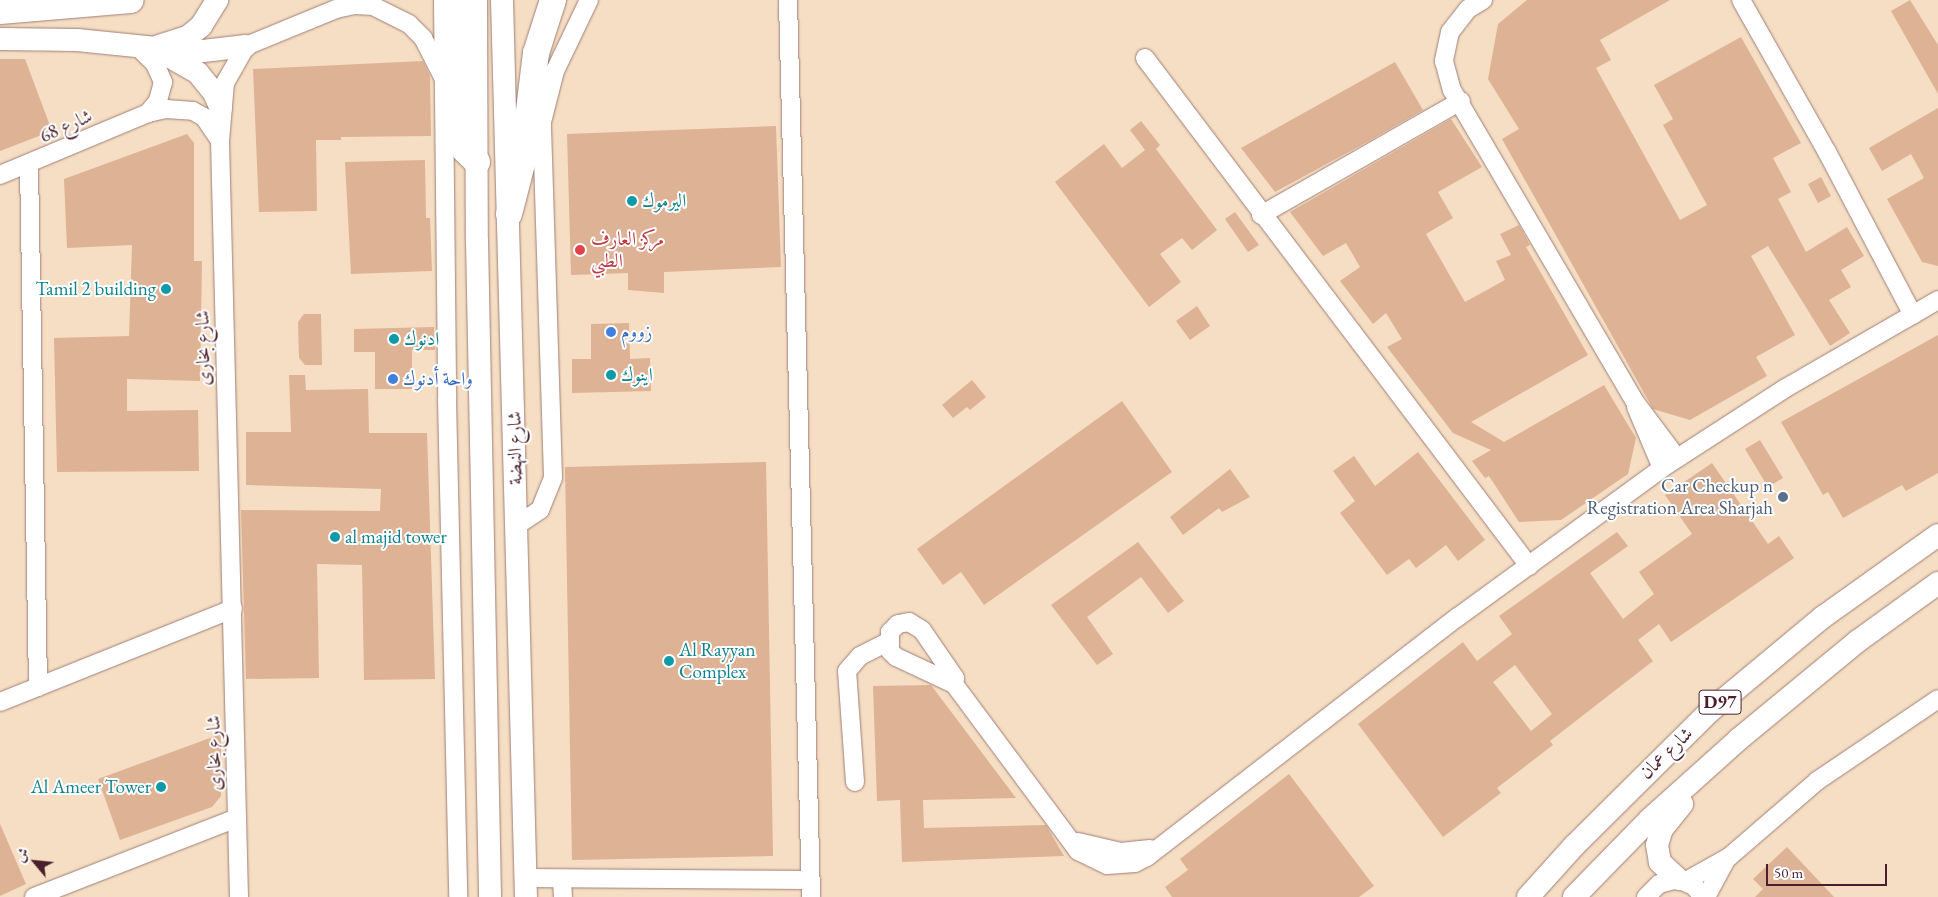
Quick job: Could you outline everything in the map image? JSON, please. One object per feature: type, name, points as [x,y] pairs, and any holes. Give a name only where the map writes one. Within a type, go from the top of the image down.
[{"type":"highway","points":[[0,11],[127,0]]},
{"type":"highway","points":[[458,0],[461,141],[465,150],[477,162]]},
{"type":"highway","points":[[509,214],[523,160],[536,53],[553,0]]},
{"type":"main road","points":[[145,47],[189,36],[211,14],[217,0]]},
{"type":"main road","name":"شارع النهضة","points":[[476,0],[477,162],[490,897]]},
{"type":"main road","name":"شارع النهضة","points":[[502,0],[525,887]]},
{"type":"main road","points":[[0,39],[77,40],[195,52],[246,46]]},
{"type":"main road","points":[[145,47],[198,73],[207,82],[221,109]]},
{"type":"main road","name":"شارع عمان","points":[[1528,897],[1655,764],[1742,683],[1823,617],[1938,536]]},
{"type":"main road","name":"شارع عمان","points":[[1574,897],[1693,779],[1858,641],[1938,583]]},
{"type":"main road","points":[[1682,880],[1660,862],[1657,845],[1662,829],[1692,790],[1693,779]]},
{"type":"street","points":[[443,0],[447,400],[458,897]]},
{"type":"street","points":[[516,526],[540,510],[552,477],[542,122],[555,71],[589,0]]},
{"type":"street","points":[[525,887],[562,879],[811,889],[788,0]]},
{"type":"street","points":[[1741,0],[1827,152],[1913,314]]},
{"type":"street","points":[[1482,1],[1464,26],[1455,56],[1456,87],[1461,101],[1634,402],[1677,458]]},
{"type":"street","points":[[246,46],[344,6],[373,6],[397,17],[423,38],[444,79]]},
{"type":"street","name":"شارع بخارى","points":[[239,897],[220,140],[221,109],[230,70],[246,46]]},
{"type":"street","points":[[145,47],[156,64],[163,82],[158,101],[148,113]]},
{"type":"street","points":[[1145,58],[1261,215],[1529,566]]},
{"type":"street","points":[[1261,215],[1461,101]]},
{"type":"street","name":"شارع 68","points":[[0,175],[29,165],[148,113],[180,108],[193,111],[204,117],[220,140]]},
{"type":"street","points":[[29,165],[38,687]]},
{"type":"street","points":[[954,684],[955,678],[919,626],[909,622],[898,624],[890,632],[889,646],[896,657],[954,684],[1068,838],[1103,850],[1121,852],[1158,848],[1529,566],[1662,468],[1784,389],[1938,300]]},
{"type":"street","points":[[1634,402],[1641,426],[1662,468]]},
{"type":"street","points":[[0,702],[233,609]]},
{"type":"street","points":[[855,782],[847,671],[854,660],[889,646]]},
{"type":"street","points":[[1646,897],[1659,884],[1682,880],[1728,857],[1817,781],[1938,699]]},
{"type":"street","points":[[34,897],[237,818]]},
{"type":"street","points":[[1682,880],[1705,897],[1728,857]]},
{"type":"street","points":[[562,879],[563,897]]},
{"type":"building","points":[[1527,0],[1670,0],[1600,40],[1611,60],[1596,68],[1680,220],[1707,205],[1663,125],[1673,119],[1654,85],[1741,37],[1801,143],[1773,158],[1791,192],[1778,199],[1806,252],[1847,227],[1864,256],[1841,270],[1851,287],[1829,300],[1850,333],[1830,346],[1768,246],[1751,256],[1795,335],[1756,357],[1767,376],[1690,420],[1653,409],[1502,139],[1519,129],[1488,79],[1498,24]]},
{"type":"building","points":[[1910,0],[1938,45],[1938,94],[1891,11]]},
{"type":"building","points":[[0,59],[25,59],[52,131],[0,151]]},
{"type":"building","points":[[423,61],[430,76],[431,136],[341,137],[341,140],[316,140],[317,211],[259,212],[253,69]]},
{"type":"building","points":[[1395,62],[1423,110],[1275,192],[1241,148]]},
{"type":"building","points":[[1938,108],[1938,266],[1922,262],[1887,199],[1924,178],[1911,154],[1882,171],[1869,148]]},
{"type":"building","points":[[1451,119],[1482,167],[1438,192],[1453,218],[1426,234],[1465,302],[1505,280],[1496,261],[1511,255],[1500,234],[1519,225],[1530,245],[1526,247],[1588,355],[1471,422],[1504,442],[1604,385],[1636,438],[1628,474],[1561,520],[1519,522],[1489,476],[1485,478],[1472,461],[1491,450],[1453,433],[1387,347],[1402,339],[1386,313],[1373,324],[1340,281],[1360,267],[1346,243],[1323,256],[1290,212]]},
{"type":"building","points":[[1141,121],[1160,145],[1156,149],[1217,230],[1192,250],[1182,238],[1160,254],[1181,282],[1149,307],[1055,182],[1104,144],[1122,168],[1145,150],[1130,130]]},
{"type":"building","points":[[776,126],[781,267],[664,272],[664,293],[628,290],[628,273],[571,275],[567,134]]},
{"type":"building","points":[[187,134],[194,143],[194,261],[202,261],[200,381],[127,379],[127,411],[198,410],[199,471],[57,472],[54,338],[129,336],[132,245],[67,248],[64,179]]},
{"type":"building","points":[[425,160],[426,218],[430,218],[432,271],[351,274],[345,162]]},
{"type":"building","points":[[1821,177],[1831,196],[1818,203],[1808,184]]},
{"type":"building","points":[[1235,212],[1259,245],[1248,252],[1225,219]]},
{"type":"building","points":[[1197,306],[1210,326],[1190,340],[1176,321]]},
{"type":"building","points":[[304,314],[321,314],[322,365],[305,365],[299,358],[298,322]]},
{"type":"building","name":"اينوك","points":[[629,323],[630,359],[650,358],[651,391],[572,393],[572,359],[591,359],[591,324]]},
{"type":"building","points":[[434,327],[435,350],[412,350],[412,389],[375,389],[375,352],[354,352],[354,329]]},
{"type":"building","points":[[1938,335],[1938,473],[1906,491],[1902,485],[1843,518],[1828,492],[1823,495],[1781,422]]},
{"type":"building","points":[[289,375],[305,375],[306,390],[368,389],[369,433],[427,433],[435,679],[364,680],[362,565],[317,564],[319,678],[246,679],[241,510],[380,511],[381,489],[246,485],[246,432],[291,432]]},
{"type":"building","points":[[972,380],[986,397],[970,410],[967,407],[953,418],[942,405]]},
{"type":"building","points":[[1122,401],[1172,472],[984,605],[961,572],[943,585],[917,549]]},
{"type":"building","points":[[1760,440],[1783,478],[1768,487],[1745,449]]},
{"type":"building","points":[[1418,452],[1485,540],[1458,561],[1446,545],[1416,568],[1409,559],[1387,575],[1340,513],[1355,501],[1333,471],[1354,456],[1375,486]]},
{"type":"building","name":"Al Rayyan Complex","points":[[766,462],[773,856],[572,860],[565,467]]},
{"type":"building","points":[[1712,463],[1768,544],[1779,536],[1794,558],[1671,642],[1659,624],[1638,640],[1653,661],[1550,741],[1553,745],[1497,788],[1501,793],[1443,837],[1358,724],[1463,642],[1477,661],[1512,634],[1499,616],[1617,532],[1628,546],[1590,573],[1623,619],[1654,594],[1639,572],[1692,534],[1665,495]],"holes":[[[1515,665],[1552,714],[1531,731],[1493,682]]]},
{"type":"building","points":[[1230,469],[1250,497],[1222,512],[1219,508],[1183,535],[1170,517]]},
{"type":"building","points":[[1138,542],[1184,601],[1168,613],[1141,577],[1087,617],[1113,654],[1097,665],[1051,605]]},
{"type":"building","points":[[931,685],[1016,798],[923,800],[924,828],[1046,825],[1064,856],[902,862],[900,800],[877,801],[873,686]]},
{"type":"building","name":"Al Ameer Tower","points":[[221,734],[221,796],[212,807],[120,840],[98,779]]},
{"type":"building","points":[[1289,774],[1374,886],[1359,897],[1172,897],[1165,887],[1188,870],[1180,859]]},
{"type":"building","points":[[0,824],[26,884],[0,896]]},
{"type":"building","points":[[1787,847],[1834,897],[1755,897],[1763,889],[1753,879]]},
{"type":"place","name":"اليرموك","points":[[632,201]]},
{"type":"place","name":"مركز العارف الطبي","points":[[580,250]]},
{"type":"place","name":"Tamil 2 building","points":[[166,289]]},
{"type":"place","name":"زووم","points":[[611,332]]},
{"type":"place","name":"ادنوك","points":[[394,339]]},
{"type":"place","name":"اينوك","points":[[611,375]]},
{"type":"place","name":"واحة أدنوك","points":[[393,379]]},
{"type":"place","name":"Car Checkup n Registration Area Sharjah","points":[[1783,497]]},
{"type":"place","name":"al majid tower","points":[[335,537]]},
{"type":"place","name":"Al Rayyan Complex","points":[[669,661]]},
{"type":"place","name":"Al Ameer Tower","points":[[161,787]]}]
